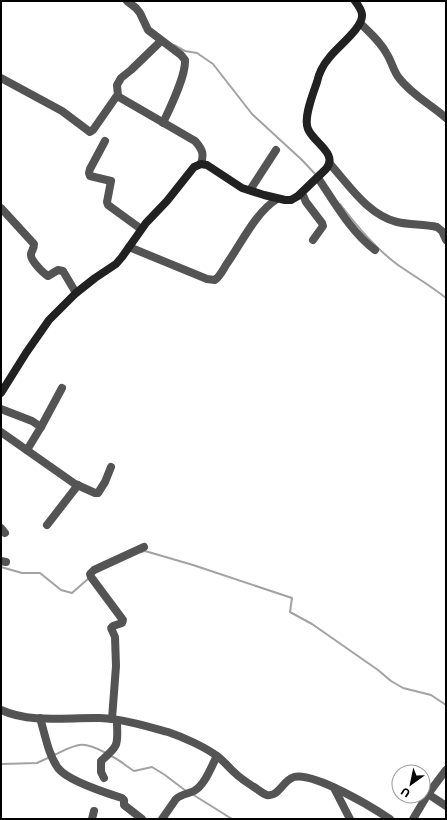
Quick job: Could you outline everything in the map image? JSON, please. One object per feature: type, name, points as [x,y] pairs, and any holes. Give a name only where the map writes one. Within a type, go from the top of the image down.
[{"type":"street","points":[[127,1],[140,13],[148,30],[181,55],[185,63],[173,103],[163,123]]},
{"type":"street","points":[[355,1],[362,13],[360,23],[332,54],[322,69],[308,113],[308,129],[328,155],[330,164],[359,197],[373,210],[385,218],[397,222],[437,227],[442,231],[446,240]]},
{"type":"street","points":[[360,23],[381,44],[388,55],[397,77],[404,85],[446,118]]},
{"type":"street","points":[[1,78],[62,111],[90,132],[118,96],[117,85],[121,78],[161,41]]},
{"type":"street","points":[[118,96],[195,141],[204,154],[201,164]]},
{"type":"street","points":[[104,141],[88,173],[90,176],[111,181],[107,202],[108,205],[141,229]]},
{"type":"street","points":[[250,190],[276,150]]},
{"type":"street","points":[[1,393],[49,320],[76,293],[99,275],[112,268],[122,257],[141,229],[172,195],[193,168],[201,164],[211,167],[239,186],[276,199],[291,200],[302,193],[330,164]]},
{"type":"street","points":[[318,178],[356,231],[374,250]]},
{"type":"street","points":[[302,193],[306,202],[321,221],[323,226],[313,240]]},
{"type":"street","points":[[129,247],[207,279],[215,280],[258,217],[270,203],[276,199]]},
{"type":"street","points":[[1,208],[34,244],[31,254],[42,271],[48,276],[58,270],[63,271],[76,293]]},
{"type":"street","points":[[27,450],[62,388]]},
{"type":"street","points":[[1,409],[32,420],[41,427]]},
{"type":"street","points":[[1,432],[78,485],[95,493],[98,492],[105,482],[111,467]]},
{"type":"street","points":[[47,525],[78,485]]},
{"type":"street","points":[[104,778],[101,772],[101,760],[114,750],[117,743],[114,719],[116,666],[115,637],[111,628],[122,623],[123,620],[90,574],[94,570],[144,547]]},
{"type":"street","points":[[1,710],[9,714],[40,718],[114,719],[173,734],[217,756],[242,779],[267,795],[274,795],[286,781],[295,777],[309,779],[334,788],[361,801],[390,819]]},
{"type":"street","points":[[40,718],[54,762],[59,769],[74,779],[98,790],[122,798],[124,800],[124,805],[142,819]]},
{"type":"street","points":[[162,819],[179,796],[192,792],[200,786],[217,756]]},
{"type":"street","points":[[431,790],[446,770]]},
{"type":"street","points":[[334,788],[350,819]]},
{"type":"street","points":[[431,796],[446,806]]},
{"type":"street","points":[[413,819],[422,804]]},
{"type":"waterway","points":[[174,45],[185,51],[197,53],[213,64],[252,114],[302,160],[317,176]]},
{"type":"waterway","points":[[340,204],[374,244],[398,265],[446,298]]},
{"type":"waterway","points":[[141,552],[145,551],[193,565],[292,598],[290,612],[312,624],[378,670],[391,681],[403,688],[431,695],[446,705]]},
{"type":"waterway","points":[[1,567],[22,573],[40,573],[61,590],[72,593],[89,578]]},
{"type":"waterway","points":[[54,755],[74,746],[80,745],[91,746],[106,753]]},
{"type":"waterway","points":[[111,756],[134,771],[152,767],[186,791]]},
{"type":"waterway","points":[[1,764],[37,763],[50,757]]},
{"type":"waterway","points":[[192,794],[232,819]]}]
